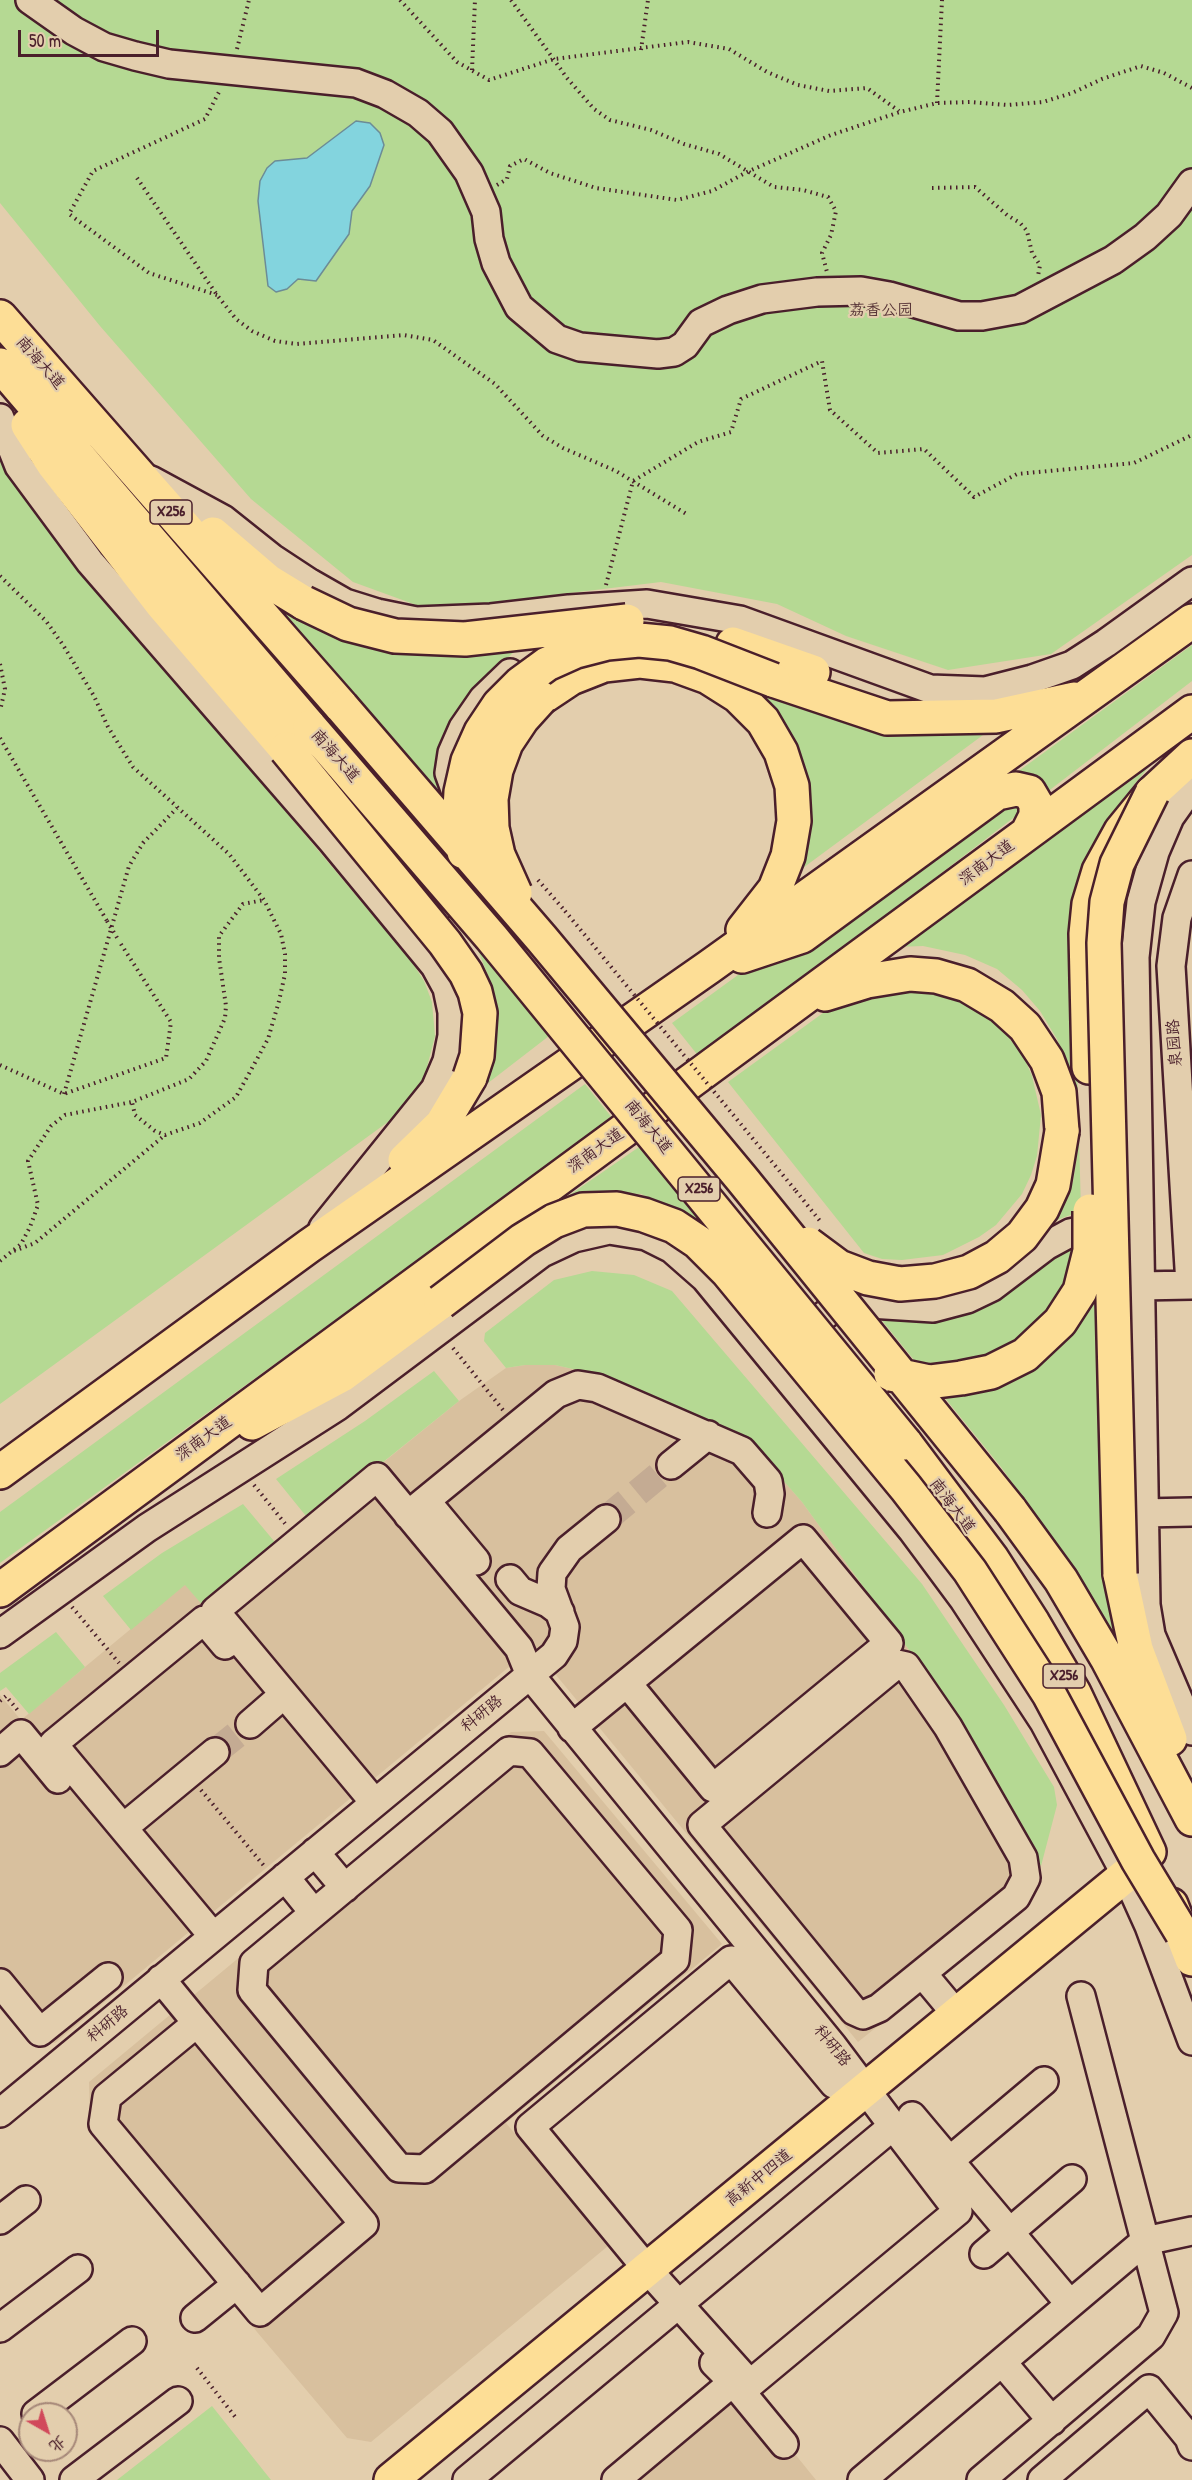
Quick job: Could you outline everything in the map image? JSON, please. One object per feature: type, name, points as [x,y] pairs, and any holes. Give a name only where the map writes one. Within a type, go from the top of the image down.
[{"type":"main road","name":"南海大道","points":[[0,317],[542,939],[742,1179],[1010,1510],[1060,1580],[1107,1658],[1192,1819]]},
{"type":"main road","name":"南海大道","points":[[0,365],[491,937],[799,1310],[949,1501],[1033,1623],[1074,1693],[1107,1760],[1187,1946]]},
{"type":"main road","points":[[0,384],[54,465],[161,603],[286,748],[445,943],[466,973],[475,992],[480,1013],[477,1056],[470,1077],[442,1124],[309,1246]]},
{"type":"main road","points":[[108,440],[268,580],[304,603],[348,624],[395,636],[465,639],[629,620],[684,628],[942,718]]},
{"type":"main road","points":[[0,1472],[309,1246],[709,968],[1192,621]]},
{"type":"main road","points":[[491,937],[464,856],[459,824],[461,792],[468,761],[481,732],[499,705],[521,683],[547,664],[576,651],[607,643],[639,640],[670,644],[700,652],[773,680],[887,718],[996,716],[1087,696]]},
{"type":"main road","points":[[542,939],[508,880],[498,855],[492,828],[491,799],[496,770],[506,743],[522,719],[542,698],[571,678],[604,665],[651,662],[675,665],[708,676],[738,696],[763,722],[781,752],[792,786],[794,821],[788,856],[775,889],[750,923],[709,968]]},
{"type":"main road","name":"深南大道","points":[[0,1590],[1192,712]]},
{"type":"main road","points":[[799,1310],[856,1355],[884,1372],[929,1382],[991,1372],[1025,1355],[1060,1322],[1080,1291],[1090,1251],[1086,934],[1089,904],[1099,871],[1115,841],[1152,793],[1192,756]]},
{"type":"main road","points":[[709,968],[802,936],[997,794],[1016,789],[1029,792],[1036,804],[1036,816],[1028,832]]},
{"type":"main road","points":[[1152,793],[1117,864],[1107,902],[1104,943],[1120,1574],[1136,1649],[1192,1797]]},
{"type":"main road","points":[[742,1179],[804,1241],[839,1267],[868,1278],[900,1284],[935,1281],[969,1272],[998,1257],[1022,1236],[1042,1209],[1053,1185],[1062,1131],[1059,1092],[1047,1060],[1024,1027],[1002,1006],[967,985],[936,976],[910,974],[867,981],[826,993],[782,1014]]},
{"type":"main road","points":[[157,1473],[342,1375],[523,1240],[554,1221],[584,1210],[616,1209],[644,1215],[674,1226],[698,1242],[727,1271],[906,1488],[970,1570],[1049,1694],[1187,1946]]},
{"type":"main road","points":[[0,1448],[46,1416],[184,1336]]},
{"type":"main road","points":[[0,1616],[114,1505]]},
{"type":"main road","name":"高新中四道","points":[[391,2480],[1126,1875]]},
{"type":"street","points":[[30,0],[74,31],[104,47],[169,64],[356,83],[385,94],[418,113],[440,132],[469,173],[486,212],[489,239],[496,262],[519,308],[556,339],[580,347],[658,354],[674,352],[685,345],[701,323],[762,298],[861,291],[889,296],[958,316],[982,316],[1020,309],[1113,260],[1145,237],[1169,215],[1192,183]]},
{"type":"street","points":[[0,418],[19,466],[90,562],[333,841],[435,966],[447,988],[452,1012],[447,1061],[435,1089],[309,1246]]},
{"type":"street","points":[[151,480],[223,519],[272,558],[310,584],[345,603],[377,613],[416,621],[491,618],[569,609],[647,604],[740,620],[930,689],[985,691],[1032,679],[1072,665],[1192,581]]},
{"type":"street","points":[[408,933],[490,862],[484,838],[454,791],[449,773],[452,753],[463,729],[483,699],[509,674],[542,651],[563,641],[569,609]]},
{"type":"street","points":[[1192,786],[1167,825],[1155,852],[1141,902],[1135,957],[1142,1513],[1146,1605],[1151,1635],[1192,1731]]},
{"type":"street","name":"泉园路","points":[[1191,1285],[1171,966],[1177,918],[1192,875]]},
{"type":"street","points":[[772,1357],[830,1311],[854,1303],[933,1308],[967,1299],[992,1287],[1046,1246],[1070,1233],[1138,1219]]},
{"type":"street","points":[[0,1634],[147,1528],[338,1406],[542,1253],[574,1238],[609,1230],[646,1236],[672,1249],[705,1278],[912,1530],[964,1600],[1044,1722],[1126,1875],[1149,1926],[1192,2042]]},
{"type":"street","points":[[1139,1286],[1191,1285]]},
{"type":"street","points":[[417,1508],[567,1388],[587,1385],[742,1450],[768,1481],[770,1494],[767,1513]]},
{"type":"street","points":[[671,1465],[708,1435]]},
{"type":"street","points":[[369,1808],[215,1611],[377,1477],[417,1508],[476,1561]]},
{"type":"street","points":[[417,1508],[519,1648],[530,1675],[559,1648],[565,1627],[551,1588],[555,1565],[569,1549],[606,1519]]},
{"type":"street","points":[[1142,1513],[1192,1512]]},
{"type":"street","points":[[572,1728],[627,1683],[803,1539],[889,1643],[712,1788],[627,1683]]},
{"type":"street","points":[[510,1579],[520,1591],[548,1603],[560,1612]]},
{"type":"street","points":[[213,1936],[53,1744],[132,1679],[204,1620],[273,1704],[369,1808]]},
{"type":"street","points":[[897,1664],[906,1666],[948,1727],[1023,1858],[1026,1869],[1023,1887],[1016,1897],[922,1973],[871,2013],[863,2014],[854,2011],[702,1825],[897,1664]]},
{"type":"street","name":"科研路","points":[[0,2113],[213,1936],[277,1875],[315,1852],[530,1675],[867,2088],[902,2121]]},
{"type":"street","points":[[249,1724],[273,1704]]},
{"type":"street","points":[[0,1752],[21,1734],[61,1783]]},
{"type":"street","points":[[509,1751],[530,1753],[678,1929],[675,1960],[425,2169],[399,2168],[252,1990],[254,1963],[345,1888],[509,1751]]},
{"type":"street","points":[[123,1828],[215,1752]]},
{"type":"street","points":[[315,1852],[345,1888]]},
{"type":"street","points":[[277,1875],[314,1913]]},
{"type":"street","points":[[867,2088],[834,2084],[731,1960],[530,2127],[642,2273],[673,2309],[750,2384],[958,2211],[902,2121]]},
{"type":"street","points":[[922,1973],[957,2015]]},
{"type":"street","points":[[0,1983],[40,2032],[108,1977]]},
{"type":"street","points":[[161,1979],[364,2224],[260,2312],[103,2124],[107,2097],[197,2024]]},
{"type":"street","points":[[981,2480],[1151,2336],[1164,2313],[1081,1996]]},
{"type":"street","points":[[949,2161],[1044,2081]]},
{"type":"street","points":[[902,2121],[949,2161],[1070,2304]]},
{"type":"street","points":[[467,2480],[902,2121]]},
{"type":"street","points":[[984,2253],[1072,2179]]},
{"type":"street","points":[[0,2220],[26,2200]]},
{"type":"street","points":[[862,2480],[1145,2241],[1192,2231]]},
{"type":"street","points":[[0,2328],[78,2269]]},
{"type":"street","points":[[195,2318],[237,2284]]},
{"type":"street","points":[[673,2309],[699,2353],[733,2382],[784,2444]]},
{"type":"street","points":[[52,2402],[132,2341]]},
{"type":"street","points":[[1002,2362],[1052,2421]]},
{"type":"street","points":[[616,2480],[733,2382]]},
{"type":"street","points":[[1042,2480],[1149,2389],[1189,2438],[1192,2446]]},
{"type":"street","points":[[74,2480],[178,2401]]},
{"type":"street","points":[[18,2427],[0,2441],[30,2480]]},
{"type":"path","points":[[217,295],[149,273],[69,214],[93,171],[205,119],[231,69],[249,0]]},
{"type":"path","points":[[399,0],[457,62],[489,80],[554,59],[641,50],[688,42],[729,49],[767,72],[798,85],[829,91],[867,88],[900,112]]},
{"type":"path","points":[[472,70],[476,0]]},
{"type":"path","points":[[512,0],[554,59],[594,109],[610,120],[651,130],[684,144],[719,154],[774,187],[803,190],[828,197],[836,211],[831,235],[822,253],[835,292]]},
{"type":"path","points":[[641,50],[648,0]]},
{"type":"path","points":[[937,103],[942,0]]},
{"type":"path","points":[[479,194],[507,179],[510,166],[524,159],[550,173],[596,188],[677,201],[712,191],[747,172],[831,135],[900,112],[937,103],[970,102],[1007,105],[1043,102],[1141,66],[1164,73],[1192,88]]},
{"type":"path","points":[[137,178],[217,295],[244,325],[275,341],[297,344],[404,335],[433,340],[495,384],[543,436],[633,481],[688,515]]},
{"type":"path","points":[[932,188],[975,187],[1020,223],[1027,231],[1032,253],[1040,265],[1038,276],[1045,296]]},
{"type":"path","points":[[601,607],[633,481],[698,442],[731,432],[741,399],[822,361],[830,410],[878,453],[924,449],[974,497],[1017,474],[1134,463],[1192,435]]},
{"type":"path","points":[[0,576],[46,621],[63,645],[133,767],[229,854],[264,900],[281,934],[285,954],[283,983],[268,1039],[236,1097],[200,1123],[165,1135],[35,1243],[11,1252]]},
{"type":"path","points":[[0,664],[6,689],[0,711]]},
{"type":"path","points":[[0,738],[119,941],[171,1022],[166,1058],[64,1094],[0,1065]]},
{"type":"path","points":[[64,1094],[129,866],[143,843],[177,808]]},
{"type":"path","points":[[532,874],[596,946],[822,1223]]},
{"type":"path","points":[[0,1261],[21,1244],[30,1227],[38,1205],[28,1161],[51,1126],[65,1115],[132,1102],[189,1079],[206,1061],[225,1018],[226,1006],[219,958],[219,936],[243,904],[264,900]]},
{"type":"path","points":[[132,1102],[135,1116],[155,1131],[165,1135]]},
{"type":"path","points":[[450,1345],[517,1427]]},
{"type":"path","points":[[251,1482],[300,1541]]},
{"type":"path","points":[[72,1606],[132,1679]]},
{"type":"path","points":[[0,1701],[6,1696]]},
{"type":"path","points":[[188,1775],[277,1875]]},
{"type":"path","points":[[197,2368],[236,2418]]},
{"type":"shaded area","points":[[525,1365],[555,1365],[586,1372],[730,1431],[752,1445],[802,1502],[959,1719],[1041,1866],[1027,1906],[858,2042],[533,1647],[55,2043],[31,2040],[0,2000],[0,1695],[21,1720],[185,1584],[205,1607],[459,1401],[506,1368]]},
{"type":"shaded area","points":[[544,1731],[722,1944],[506,2123],[608,2246],[371,2442],[347,2438],[257,2332],[90,2120],[89,2082],[511,1732]]},
{"type":"shaded area","points":[[735,2380],[816,2480],[616,2480]]},
{"type":"green space","name":"荔香公园","points":[[0,0],[1192,0],[1192,555],[1051,654],[948,670],[846,636],[777,604],[661,582],[430,610],[353,582],[251,499],[100,326],[0,203]]},
{"type":"green space","points":[[0,443],[191,699],[412,962],[424,981],[432,1002],[435,1036],[424,1079],[392,1119],[0,1404]]},
{"type":"green space","points":[[269,596],[516,650],[474,690],[446,793],[441,794]]},
{"type":"green space","points":[[1192,645],[1192,681],[700,1058],[672,1023]]},
{"type":"green space","points":[[753,690],[1002,721],[788,879],[798,851]]},
{"type":"green space","points":[[1170,741],[1133,786],[1108,830],[1074,950],[1081,1211],[1057,1220],[1073,1182],[1078,1150],[1072,1080],[1057,1039],[1040,1011],[1022,990],[997,969],[965,955],[923,946],[895,947]]},
{"type":"green space","points":[[477,948],[549,1036],[466,1100],[495,1013],[489,978]]},
{"type":"green space","points":[[907,988],[947,995],[966,1002],[999,1025],[1024,1057],[1032,1076],[1041,1115],[1037,1156],[1031,1175],[1022,1194],[996,1225],[979,1237],[943,1255],[902,1260],[882,1259],[864,1253],[728,1082],[823,1013],[847,1001]]},
{"type":"green space","points":[[585,1084],[613,1119],[0,1563],[0,1512]]},
{"type":"green space","points":[[639,1147],[712,1236],[676,1210],[641,1194],[609,1193],[555,1205]]},
{"type":"green space","points":[[1081,1240],[1101,1286],[1144,1695],[1064,1558],[1036,1516],[1001,1467],[879,1317]]},
{"type":"green space","points":[[592,1271],[634,1275],[672,1291],[922,1584],[1004,1705],[1054,1787],[1057,1805],[1041,1866],[959,1719],[802,1502],[752,1445],[730,1431],[586,1372],[555,1365],[525,1365],[506,1368],[484,1341],[485,1333],[554,1280]]},
{"type":"green space","points":[[434,1371],[459,1401],[310,1521],[276,1479],[365,1421]]},
{"type":"green space","points":[[243,1504],[279,1547],[205,1608],[185,1585],[131,1630],[103,1596],[162,1553]]},
{"type":"green space","points":[[56,1632],[85,1667],[29,1714],[6,1687],[0,1691],[0,1673]]},
{"type":"green space","points":[[212,2406],[271,2480],[117,2480]]},
{"type":"water","points":[[356,121],[370,123],[380,133],[384,145],[370,186],[352,211],[349,234],[316,281],[298,279],[287,289],[276,292],[268,286],[258,201],[260,181],[267,168],[275,161],[307,158]]},
{"type":"tunnel","points":[[606,1519],[671,1465]]},
{"type":"tunnel","points":[[215,1752],[250,1724]]}]
